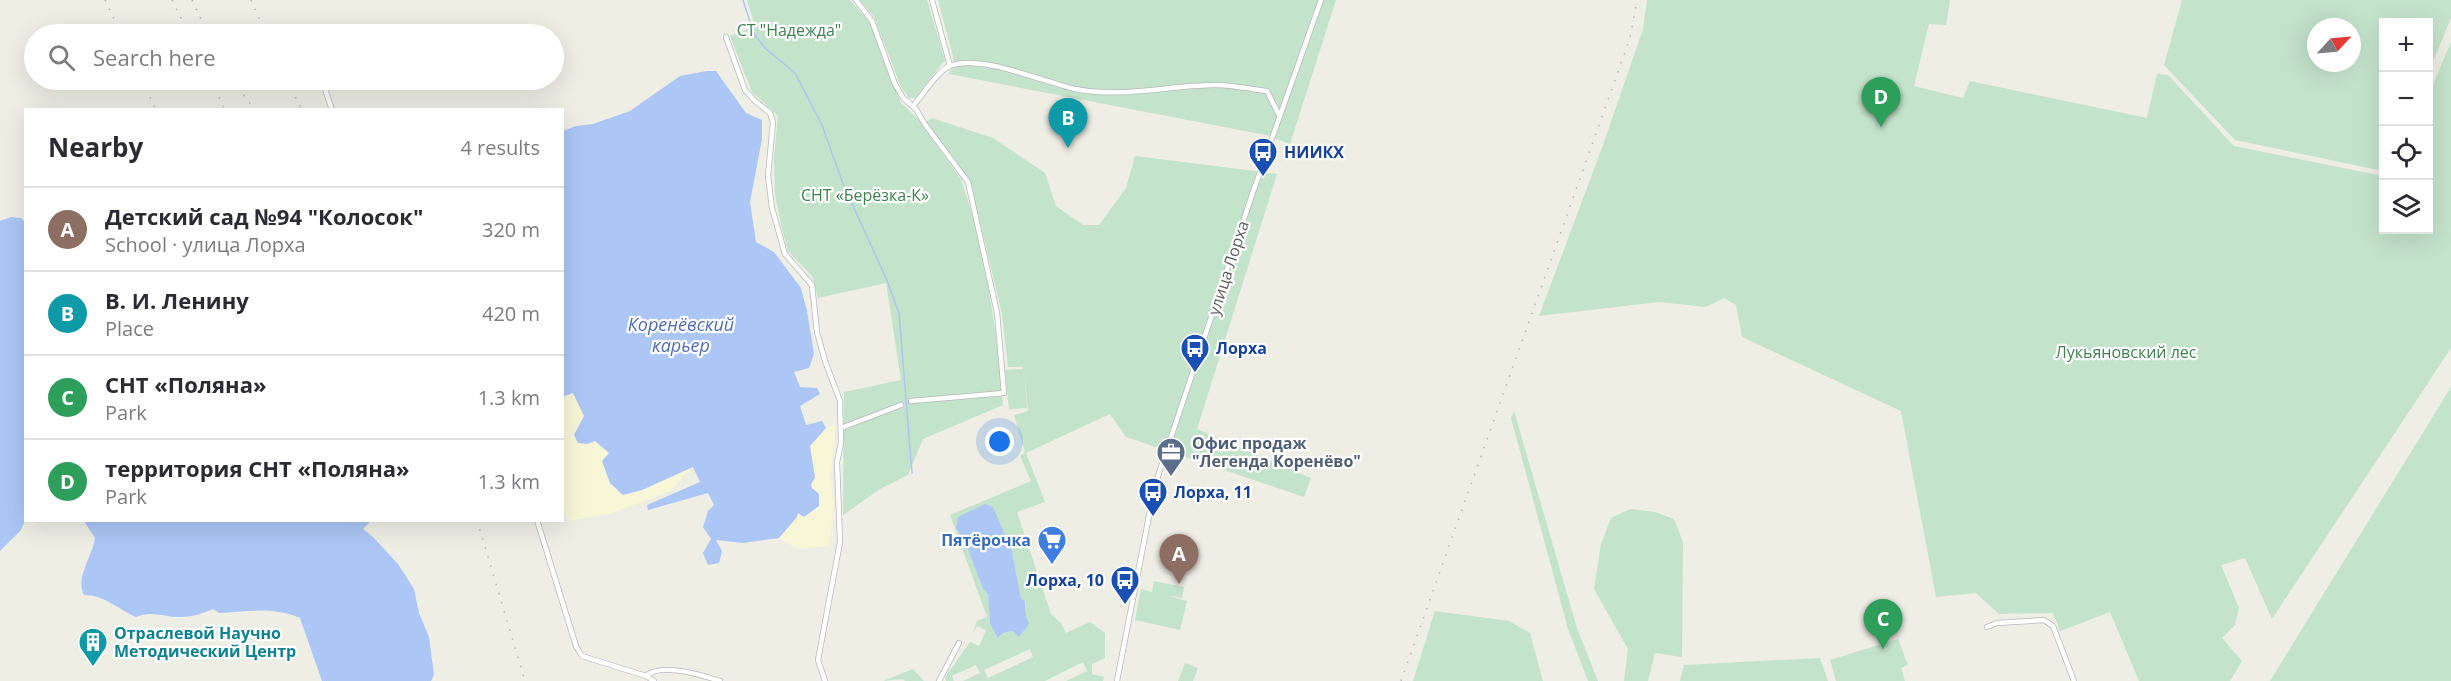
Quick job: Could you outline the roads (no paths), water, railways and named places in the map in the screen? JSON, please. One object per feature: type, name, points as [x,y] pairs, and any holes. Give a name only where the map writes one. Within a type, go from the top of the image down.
[{"type":"street","points":[[856,0],[872,21],[895,84],[903,98],[913,106],[968,182],[997,313],[1004,393],[911,401]]},
{"type":"street","points":[[932,0],[950,66]]},
{"type":"street","name":"улица Лорха","points":[[1117,681],[1155,485],[1279,115],[1321,0]]},
{"type":"street","points":[[726,37],[745,90],[754,101],[770,113],[773,122],[768,176],[770,201],[785,254],[812,285],[818,332],[825,362],[840,400],[841,428],[837,462],[840,542],[818,660],[825,681]]},
{"type":"street","points":[[913,106],[942,70],[966,63],[996,67],[1075,88],[1118,93],[1214,85],[1267,91],[1279,115]]},
{"type":"street","points":[[325,90],[331,108]]},
{"type":"street","points":[[841,428],[901,405]]},
{"type":"street","points":[[538,522],[576,646],[582,656],[646,676],[654,681]]},
{"type":"street","points":[[1987,627],[1997,623],[2044,620],[2053,626],[2074,681]]},
{"type":"street","points":[[939,681],[959,643]]},
{"type":"street","points":[[646,676],[652,670],[667,669],[720,681]]},
{"type":"water","name":"Коренёвский карьер","points":[[716,71],[746,113],[762,120],[762,139],[750,202],[756,242],[774,252],[801,288],[814,354],[809,368],[794,372],[800,387],[817,388],[820,394],[800,406],[806,425],[822,421],[826,428],[810,446],[815,478],[811,484],[819,494],[819,506],[804,517],[798,513],[779,538],[743,543],[716,540],[722,551],[719,563],[708,565],[703,553],[711,539],[703,527],[708,511],[714,505],[708,493],[648,510],[647,505],[700,482],[693,467],[642,490],[623,495],[610,483],[602,461],[609,453],[595,441],[587,444],[578,443],[574,435],[584,416],[573,393],[564,396],[564,131],[576,126],[593,124],[630,111],[680,76]]},
{"type":"water","points":[[11,217],[21,218],[24,221],[24,522],[21,530],[0,551],[0,221]]},
{"type":"water","points":[[985,504],[993,507],[1012,551],[1021,599],[1025,601],[1029,624],[1019,637],[1012,631],[1003,633],[998,638],[990,624],[988,594],[983,589],[969,552],[956,528],[958,517]]},
{"type":"water","points":[[85,522],[370,522],[363,529],[398,564],[414,589],[419,613],[429,637],[434,675],[431,681],[322,681],[300,618],[280,612],[219,613],[213,609],[189,616],[174,617],[152,614],[136,617],[98,597],[84,595],[83,574],[95,538]]},
{"type":"waterway","points":[[743,0],[754,34],[765,48],[795,73],[822,125],[843,184],[886,278],[899,313],[912,473]]},
{"type":"railway","points":[[105,0],[116,24]]},
{"type":"railway","points":[[172,0],[184,24]]},
{"type":"railway","points":[[192,0],[203,24]]},
{"type":"railway","points":[[251,0],[262,24]]},
{"type":"railway","points":[[1401,681],[1630,38],[1637,0]]},
{"type":"railway","points":[[147,90],[155,108]]},
{"type":"railway","points":[[216,90],[224,108]]},
{"type":"railway","points":[[240,90],[253,108]]},
{"type":"railway","points":[[292,90],[301,108]]},
{"type":"railway","points":[[478,522],[525,681]]},
{"type":"place","name":"территория СНТ «Поляна»","points":[[1881,127]]},
{"type":"place","name":"В. И. Ленину","points":[[1068,148]]},
{"type":"place","name":"НИИКХ","points":[[1263,178]]},
{"type":"place","name":"Лорха","points":[[1195,374]]},
{"type":"place","name":"Офис продаж \"Легенда Коренёво\"","points":[[1171,478]]},
{"type":"place","name":"Лорха, 11","points":[[1153,518]]},
{"type":"place","name":"Пятёрочка","points":[[1052,566]]},
{"type":"place","name":"Детский сад №94 \"Колосок\"","points":[[1179,584]]},
{"type":"place","name":"Лорха, 10","points":[[1125,606]]},
{"type":"place","name":"СНТ «Поляна»","points":[[1883,649]]},
{"type":"place","name":"Отраслевой Научно Методический Центр","points":[[93,668]]},
{"type":"park label","name":"СТ \"Надежда\"","points":[[789,30]]},
{"type":"park label","name":"СНТ «Берёзка-К»","points":[[865,195]]},
{"type":"park label","name":"Лукьяновский лес","points":[[2126,352]]}]
